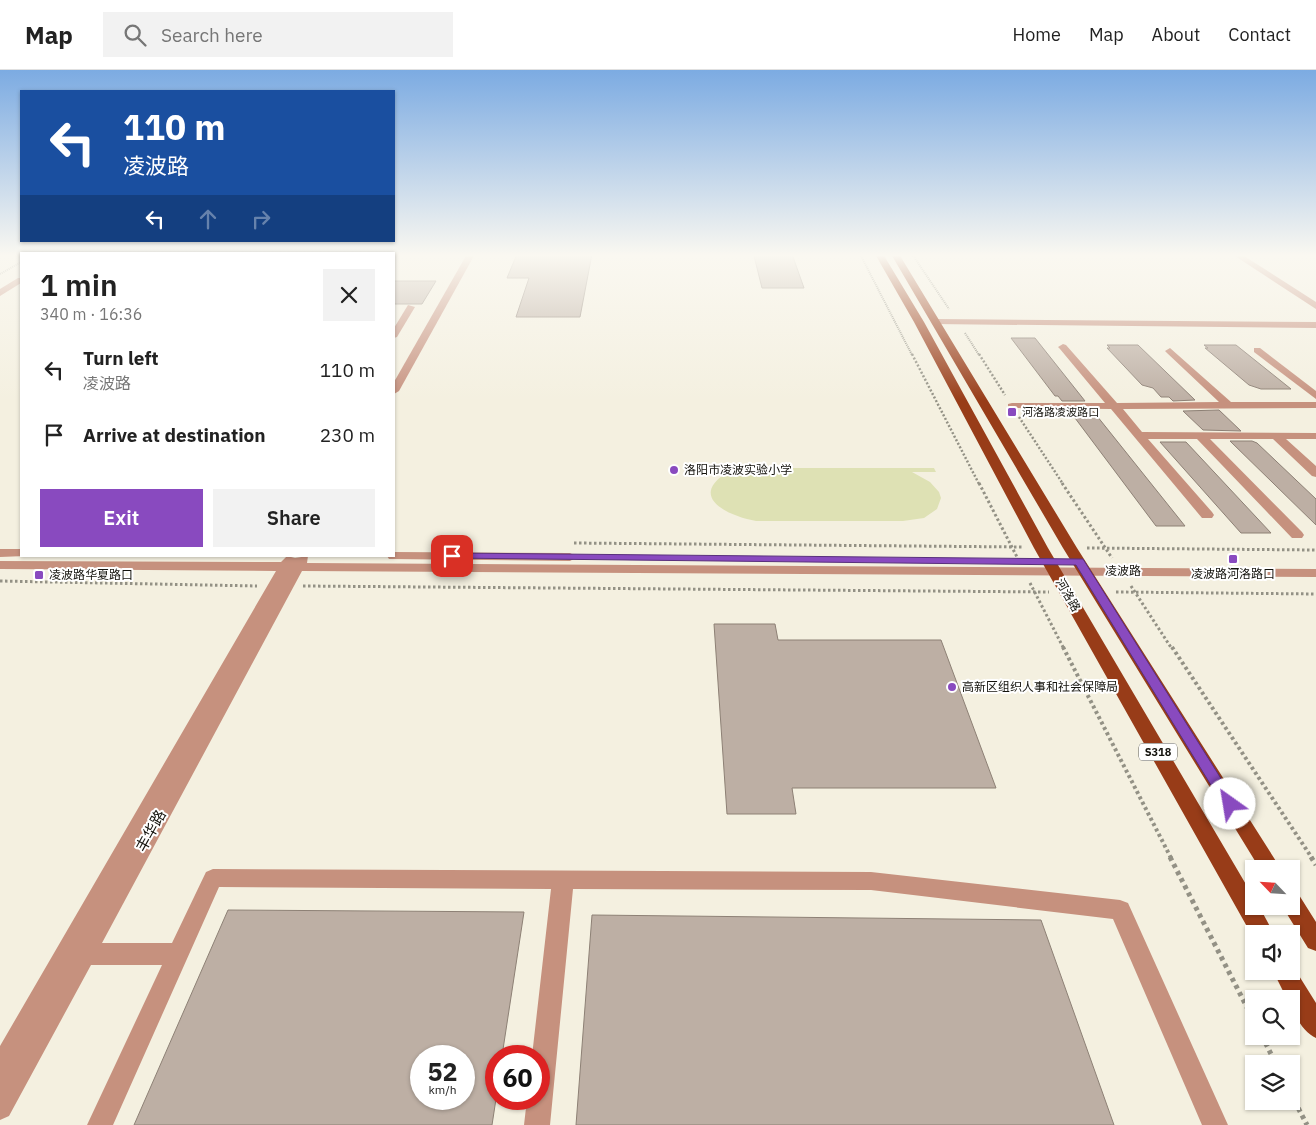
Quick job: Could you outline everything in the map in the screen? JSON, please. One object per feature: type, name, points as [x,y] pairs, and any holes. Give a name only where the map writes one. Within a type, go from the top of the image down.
[{"type":"main road","name":"河洛路","points":[[908,303],[1041,548],[1258,925]]},
{"type":"main road","name":"S318","points":[[925,303],[1097,592],[1265,860]]},
{"type":"main road","points":[[1299,915],[1316,941]]},
{"type":"main road","points":[[1289,980],[1316,1026]]},
{"type":"street","points":[[395,372],[435,303]]},
{"type":"street","points":[[395,389],[443,303]]},
{"type":"street","points":[[395,333],[411,307]]},
{"type":"street","points":[[937,322],[1316,325]]},
{"type":"street","points":[[1063,347],[1207,515]]},
{"type":"street","points":[[1257,350],[1316,396]]},
{"type":"street","points":[[1170,351],[1228,404]]},
{"type":"street","points":[[1012,406],[1316,404]]},
{"type":"street","points":[[1138,435],[1316,436]]},
{"type":"street","points":[[1201,436],[1297,534]]},
{"type":"street","points":[[1276,436],[1316,473]]},
{"type":"street","points":[[0,553],[20,553]]},
{"type":"street","name":"凌波路","points":[[395,556],[1021,566]]},
{"type":"street","name":"凌波路","points":[[0,565],[294,561],[1052,566],[1078,560],[1316,564]]},
{"type":"street","name":"凌波路","points":[[1078,560],[1316,572]]},
{"type":"street","name":"丰华路","points":[[0,1107],[75,954],[294,561]]},
{"type":"street","points":[[100,1125],[214,878],[871,881],[1120,910],[1215,1125]]},
{"type":"street","points":[[537,1125],[563,880]]},
{"type":"street","points":[[75,954],[178,954]]},
{"type":"street","name":"丰华路","points":[[0,1070],[75,954]]},
{"type":"path","points":[[885,303],[1245,1003]]},
{"type":"path","points":[[573,543],[1011,546],[1041,548]]},
{"type":"path","points":[[1078,560],[1316,550]]},
{"type":"path","points":[[0,581],[280,586],[1066,592]]},
{"type":"path","points":[[1097,592],[1316,594]]},
{"type":"path","points":[[1299,1110],[1307,1125]]},
{"type":"green space","points":[[701,468],[934,468],[936,472],[912,472],[930,482],[939,492],[941,498],[937,509],[924,518],[903,521],[756,521],[724,510],[711,497],[711,490],[716,481],[728,472],[701,472]]},
{"type":"building","points":[[395,303],[422,303],[395,304]]},
{"type":"building","points":[[521,303],[583,303],[580,317],[516,317]]},
{"type":"building","points":[[1011,338],[1035,338],[1085,401],[1062,401],[1058,396],[1055,396]]},
{"type":"building","points":[[1107,345],[1138,345],[1195,400],[1173,401],[1169,397],[1161,397],[1153,388],[1142,385],[1107,348],[1110,348]]},
{"type":"building","points":[[1204,345],[1236,345],[1291,389],[1261,389],[1249,385],[1205,348],[1208,348]]},
{"type":"building","points":[[1069,410],[1093,411],[1185,526],[1156,526]]},
{"type":"building","points":[[1219,410],[1241,431],[1203,430],[1183,411]]},
{"type":"building","points":[[1230,441],[1252,441],[1257,443],[1316,499],[1316,525]]},
{"type":"building","points":[[1160,442],[1186,442],[1271,533],[1241,533]]},
{"type":"building","points":[[714,624],[775,624],[778,640],[941,640],[996,788],[792,788],[796,814],[727,814]]},
{"type":"building","points":[[228,910],[524,912],[504,1045],[485,1045],[485,1110],[494,1110],[492,1125],[134,1125]]},
{"type":"building","points":[[592,915],[1041,920],[1114,1125],[576,1125]]},
{"type":"place","name":"河洛路凌波路口","points":[[1012,412]]},
{"type":"place","name":"洛阳市凌波实验小学","points":[[674,470]]},
{"type":"place","name":"凌波路河洛路口","points":[[1233,559]]},
{"type":"place","name":"凌波路华夏路口","points":[[39,575]]},
{"type":"place","name":"高新区组织人事和社会保障局","points":[[952,687]]},
{"type":"route","points":[[452,556],[1079,562],[1230,804]]}]
